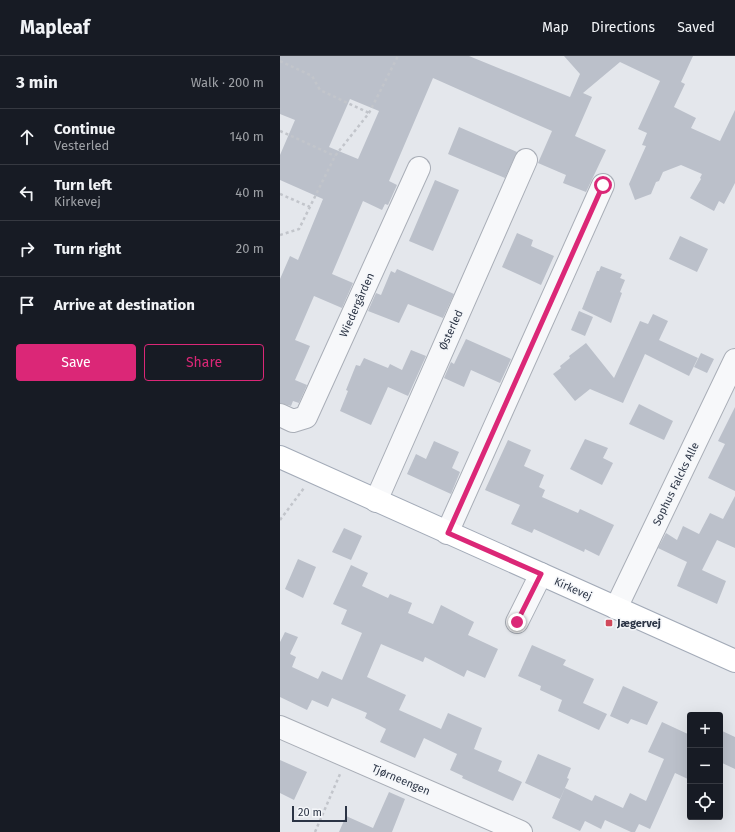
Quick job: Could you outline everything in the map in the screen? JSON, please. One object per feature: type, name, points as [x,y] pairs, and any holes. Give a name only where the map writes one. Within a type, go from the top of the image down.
[{"type":"main road","name":"Kirkevej","points":[[280,457],[735,661]]},
{"type":"street","name":"Østerled","points":[[376,501],[526,160]]},
{"type":"street","name":"Wiedergården","points":[[280,415],[293,421],[306,417],[419,168]]},
{"type":"street","points":[[448,533],[603,185]]},
{"type":"street","name":"Sophus Falcks Alle","points":[[616,608],[735,360]]},
{"type":"street","points":[[517,622],[541,574]]},
{"type":"street","name":"Tjørneengen","points":[[280,727],[521,832]]},
{"type":"path","points":[[280,235],[299,229],[335,156],[369,113],[398,56]]},
{"type":"path","points":[[280,61],[312,76],[320,90],[369,113]]},
{"type":"path","points":[[280,131],[335,156]]},
{"type":"path","points":[[280,194],[310,207]]},
{"type":"path","points":[[280,520],[316,473]]},
{"type":"path","points":[[315,832],[348,756]]},
{"type":"building","points":[[280,56],[469,56],[570,97],[580,74],[564,56],[693,56],[681,82],[685,84],[674,107],[696,118],[691,128],[720,141],[735,110],[735,183],[724,204],[719,201],[714,211],[690,198],[701,179],[702,174],[681,165],[663,172],[659,181],[656,182],[651,194],[635,200],[629,184],[646,146],[642,145],[647,133],[638,129],[660,81],[620,62],[583,93],[592,97],[575,136],[606,150],[586,192],[563,183],[566,175],[538,163],[552,131],[433,78],[389,181],[397,185],[388,205],[385,204],[382,210],[363,201],[332,274],[353,283],[342,308],[314,296],[295,340],[310,346],[295,380],[307,385],[299,403],[293,401],[291,406],[280,403],[280,279],[290,256],[298,260],[323,199],[280,180],[280,155],[295,120],[280,114]],"holes":[[[350,99],[379,111],[358,159],[329,147]]]},
{"type":"building","points":[[459,127],[517,152],[505,178],[448,154]]},
{"type":"building","points":[[435,180],[459,190],[433,251],[409,241]]},
{"type":"building","points":[[517,233],[533,240],[531,246],[554,256],[541,285],[502,267]]},
{"type":"building","points":[[680,236],[708,249],[697,272],[669,259]]},
{"type":"building","points":[[601,266],[622,274],[620,278],[625,280],[611,323],[582,309],[597,271],[599,271]]},
{"type":"building","points":[[397,269],[454,294],[443,318],[408,304],[399,323],[368,311],[376,293],[381,295],[391,271],[395,273]]},
{"type":"building","points":[[579,311],[593,317],[585,336],[571,330]]},
{"type":"building","points":[[653,314],[668,321],[659,340],[698,358],[689,376],[645,354],[623,403],[590,389],[575,401],[553,374],[561,368],[560,366],[570,358],[569,356],[586,343],[614,378],[640,321],[648,324]]},
{"type":"building","points":[[466,339],[511,359],[500,383],[471,370],[464,387],[444,378],[451,362],[454,364]]},
{"type":"building","points":[[411,350],[426,356],[408,396],[388,387],[371,425],[340,411],[348,391],[346,390],[356,365],[360,366],[364,358],[388,368],[390,364],[402,370]]},
{"type":"building","points":[[701,353],[714,359],[707,373],[694,367]]},
{"type":"building","points":[[639,404],[673,421],[664,440],[629,424]]},
{"type":"building","points":[[735,407],[735,491],[708,478],[725,444],[718,441]]},
{"type":"building","points":[[585,439],[608,448],[603,458],[613,463],[602,485],[570,469]]},
{"type":"building","points":[[508,440],[531,450],[524,466],[544,475],[539,487],[545,490],[542,497],[578,513],[580,509],[614,525],[599,556],[585,549],[584,552],[534,529],[532,533],[511,524],[520,505],[485,490]]},
{"type":"building","points":[[434,441],[459,452],[452,468],[460,472],[451,494],[407,474],[416,454],[426,459]]},
{"type":"building","points":[[735,496],[735,548],[717,540],[702,570],[726,581],[717,604],[677,586],[687,562],[658,548],[666,533],[677,540],[683,526],[699,534],[710,513],[723,519]]},
{"type":"building","points":[[344,528],[362,536],[351,560],[332,552]]},
{"type":"building","points":[[298,559],[316,567],[303,598],[285,589]]},
{"type":"building","points":[[351,565],[368,573],[362,586],[388,598],[390,594],[412,603],[408,613],[433,624],[441,605],[474,622],[468,635],[498,649],[485,678],[467,670],[464,677],[425,657],[423,662],[381,644],[367,677],[406,695],[399,710],[441,729],[448,713],[482,728],[474,749],[502,761],[498,771],[522,782],[513,801],[462,778],[463,776],[450,770],[457,754],[424,738],[415,758],[380,742],[386,729],[365,718],[367,713],[332,698],[328,707],[312,700],[307,710],[280,697],[280,642],[285,632],[298,637],[290,654],[296,657],[292,667],[318,679],[322,671],[342,680],[362,633],[341,624],[347,610],[333,604]]},
{"type":"building","points":[[532,645],[566,660],[563,665],[594,679],[583,703],[607,714],[599,730],[558,711],[562,700],[540,690],[541,686],[518,676]]},
{"type":"building","points":[[623,686],[658,702],[647,725],[631,719],[628,724],[610,716]]},
{"type":"building","points":[[662,722],[687,734],[687,779],[675,773],[650,829],[639,824],[635,832],[631,832],[605,820],[601,829],[585,821],[580,831],[552,818],[565,788],[592,801],[595,795],[623,808],[630,793],[646,801],[664,759],[648,752]]},
{"type":"building","points":[[723,731],[735,737],[735,769],[723,763]]},
{"type":"building","points":[[538,754],[571,768],[567,778],[569,779],[560,799],[525,783]]},
{"type":"building","points":[[280,760],[307,772],[294,800],[280,793]]},
{"type":"building","points":[[389,792],[405,799],[392,832],[339,832],[346,816],[373,828]]},
{"type":"place","name":"Jægervej","points":[[609,623]]},
{"type":"route","points":[[517,622],[541,574],[448,533],[603,185]]}]
